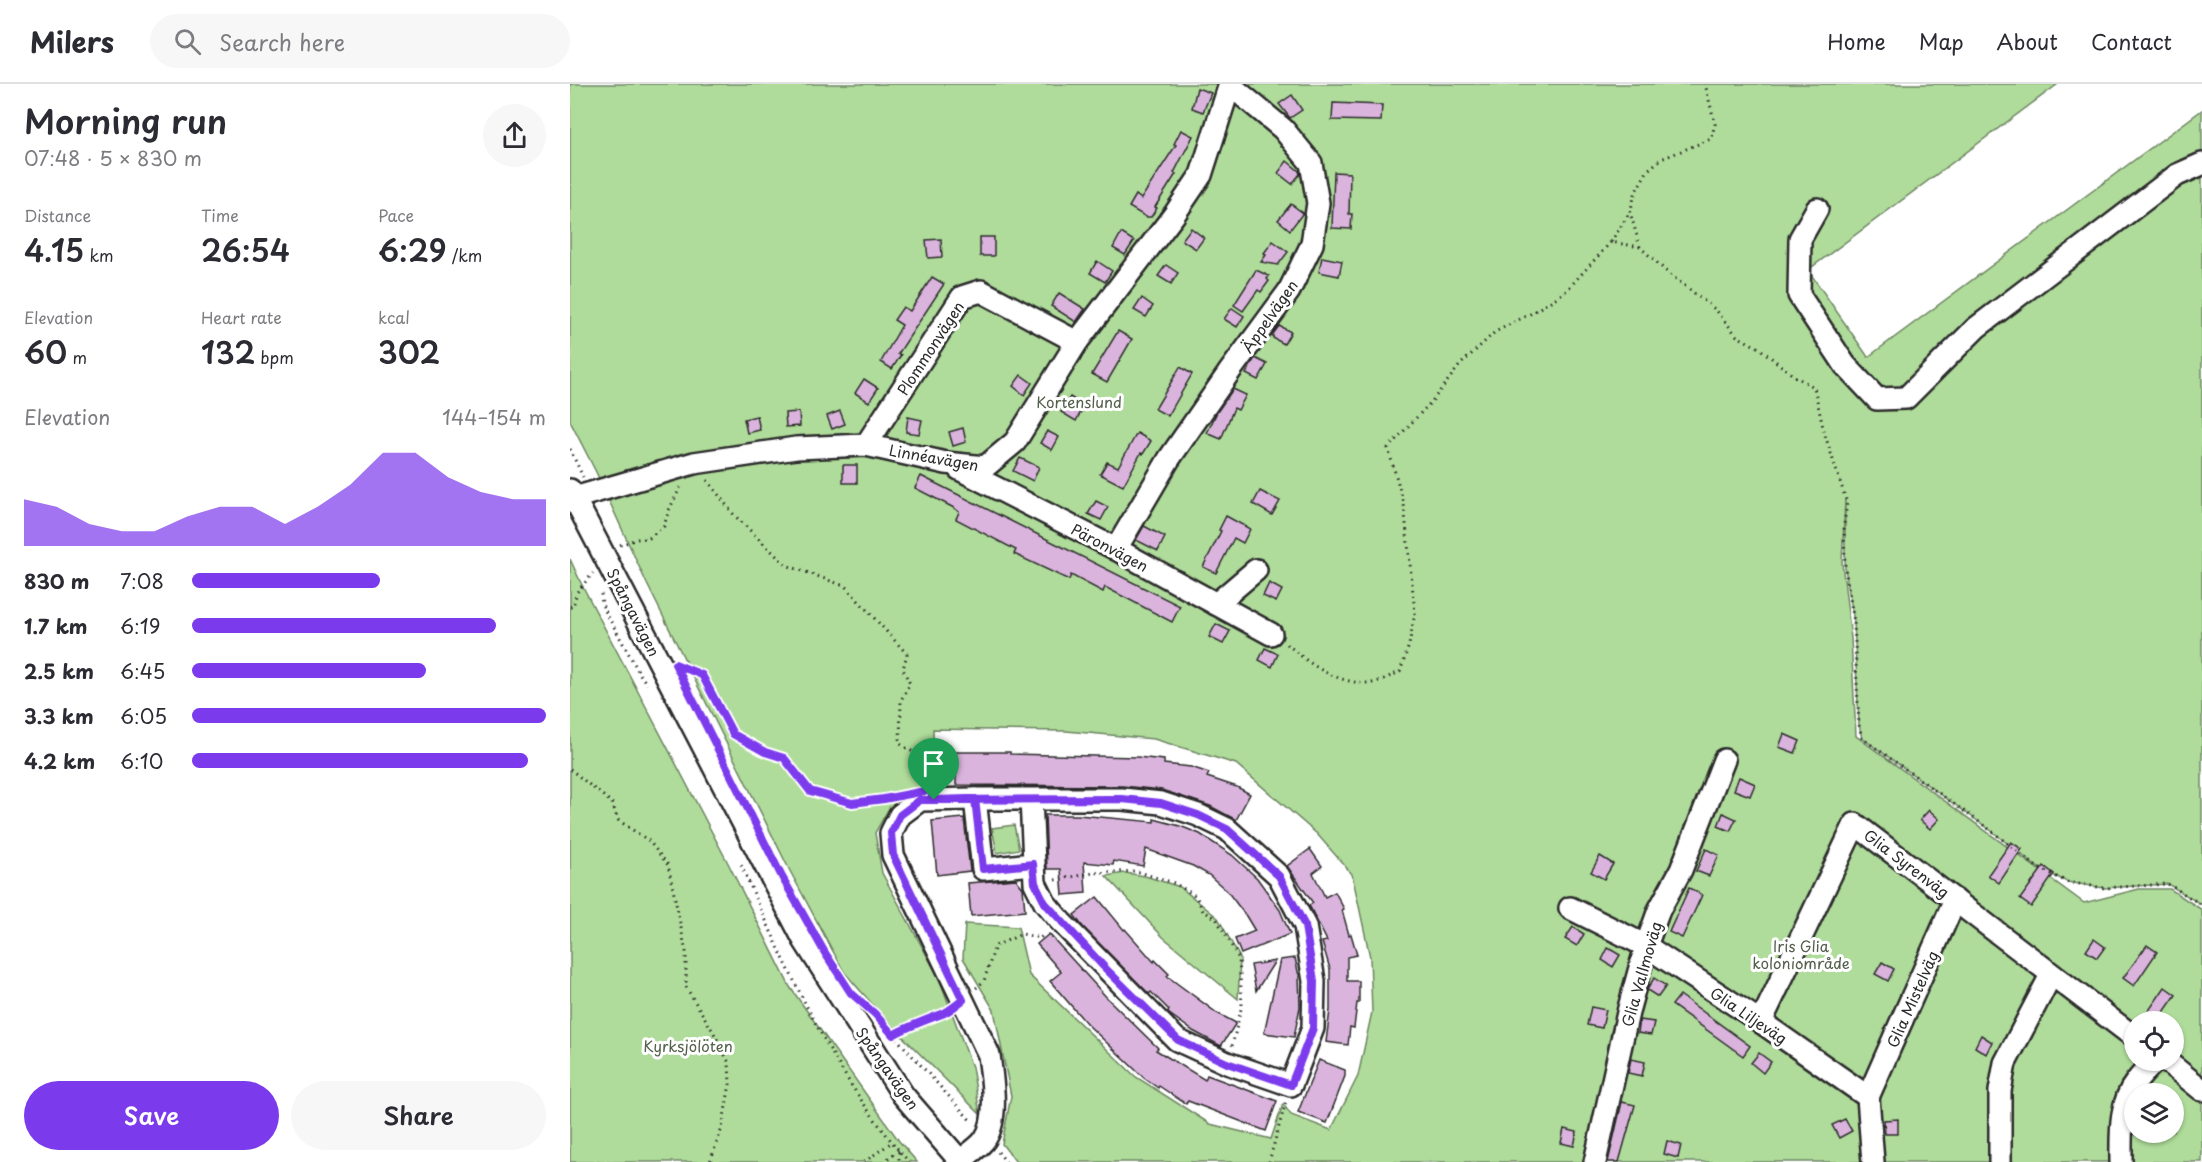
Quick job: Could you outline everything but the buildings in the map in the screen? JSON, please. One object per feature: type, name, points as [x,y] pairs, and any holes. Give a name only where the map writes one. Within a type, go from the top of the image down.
[{"type":"street","name":"Linnéavägen","points":[[578,493],[693,462],[796,448],[866,445],[946,462],[985,467],[1015,442],[1077,342],[1174,215],[1201,175],[1230,84]]},
{"type":"street","name":"Äppelvägen","points":[[1116,549],[1169,459],[1289,291],[1312,244],[1318,203],[1311,163],[1283,129],[1230,84]]},
{"type":"street","points":[[1817,209],[1800,239],[1799,295],[1845,365],[1877,399],[1906,398],[1976,328],[2177,175],[2202,164]]},
{"type":"street","name":"Plommonvägen","points":[[866,445],[962,297],[981,291],[1077,342]]},
{"type":"street","name":"Päronvägen","points":[[946,462],[1116,549],[1271,634]]},
{"type":"street","name":"Spångavägen","points":[[578,493],[804,940],[903,1095],[961,1162]]},
{"type":"street","points":[[1216,604],[1256,570]]},
{"type":"street","name":"Glia Vallmoväg","points":[[1595,1162],[1629,1008],[1646,946],[1659,910],[1681,870],[1724,760]]},
{"type":"street","points":[[975,799],[983,869],[1034,873]]},
{"type":"street","points":[[961,1162],[985,1139],[991,1122],[994,1090],[989,1055],[893,855],[891,833],[900,815],[920,800],[975,799],[1031,799],[1122,799],[1161,803],[1198,815],[1227,829],[1279,876],[1305,926],[1314,981],[1313,1028],[1291,1085],[1227,1063],[1178,1040],[1045,903],[1034,873],[1031,799]]},
{"type":"street","name":"Glia Syrenväg","points":[[1761,1022],[1855,824],[2124,1030]]},
{"type":"street","name":"Glia Mistelväg","points":[[1868,1097],[1956,900]]},
{"type":"street","name":"Glia Liljeväg","points":[[1570,908],[1646,946],[1761,1022],[1868,1097]]},
{"type":"street","points":[[2000,1162],[2000,1091],[2005,1063],[2051,975]]},
{"type":"street","points":[[2121,1162],[2121,1122],[2134,1083],[2145,1071]]},
{"type":"street","points":[[2179,1071],[2202,1090]]},
{"type":"street","points":[[1868,1097],[1873,1162]]},
{"type":"path","points":[[1271,634],[1284,642],[1305,661],[1337,679],[1371,684],[1400,672],[1416,613],[1404,504],[1388,448],[1432,401],[1460,365],[1495,332],[1565,292],[1611,242],[1630,212],[1636,191],[1648,170],[1661,159],[1710,139],[1715,124],[1705,84]]},
{"type":"path","points":[[1630,212],[1640,247],[1667,272],[1716,310],[1737,336],[1759,348],[1794,376],[1814,387],[1824,432],[1846,503],[1845,568],[1854,622],[1859,725],[1862,738],[1993,832],[2037,867],[2067,882],[2104,888],[2168,884],[2202,905]]},
{"type":"path","points":[[1611,242],[1640,247]]},
{"type":"path","points":[[570,448],[578,493]]},
{"type":"path","points":[[623,555],[618,545],[649,538],[664,526],[669,510],[693,462],[734,515],[786,565],[845,586],[907,654],[903,669],[910,684],[901,700],[900,744],[913,752],[934,800]]},
{"type":"path","points":[[589,565],[597,581]]},
{"type":"path","points":[[570,607],[573,606],[577,592],[593,573]]},
{"type":"path","points":[[601,589],[602,605],[648,685]]},
{"type":"path","points":[[675,664],[702,675],[733,734],[765,752],[784,758],[810,791],[852,803],[895,797]]},
{"type":"path","points":[[570,769],[612,802],[618,820],[649,841],[668,865],[686,952],[686,987],[729,1063],[730,1084],[722,1128],[710,1162]]},
{"type":"path","points":[[738,858],[794,984],[839,1068],[909,1162]]},
{"type":"path","points":[[1034,873],[1136,871],[1174,883],[1196,896],[1203,911],[1216,918],[1239,959],[1242,1005],[1239,1027],[1227,1063]]},
{"type":"path","points":[[893,1035],[935,1015],[941,1015],[963,1000],[984,981],[995,946],[1022,934],[1040,938],[1061,922]]},
{"type":"path","points":[[875,1014],[1006,1162]]},
{"type":"path","points":[[1269,1162],[1291,1085]]},
{"type":"path","points":[[864,1162],[892,1142]]},
{"type":"path","points":[[883,1162],[899,1150]]},
{"type":"path","points":[[899,1150],[899,1162]]},
{"type":"green space","points":[[570,84],[2058,84],[1808,270],[1868,357],[2202,110],[2202,905],[2168,884],[2104,888],[2067,882],[2037,867],[1993,832],[1862,738],[1859,725],[1854,622],[1845,568],[1845,499],[1842,563],[1851,638],[1856,736],[2084,903],[2139,889],[2170,889],[2202,910],[2202,1162],[1016,1162],[1002,1144],[1011,1096],[994,1010],[963,958],[965,924],[1018,927],[1029,975],[1136,1077],[1210,1124],[1271,1139],[1283,1104],[1291,1115],[1331,1130],[1358,1076],[1372,1012],[1370,957],[1352,874],[1317,834],[1236,764],[1154,739],[1066,731],[933,729],[934,793],[904,795],[889,808],[875,833],[882,873],[939,978],[972,1067],[980,1114],[887,1021],[844,972],[790,871],[647,584],[570,421]]},
{"type":"green space","name":"Kyrksjölöten","points":[[570,559],[790,987],[899,1141],[917,1162],[570,1162]]},
{"type":"green space","points":[[1014,825],[1019,849],[997,853],[992,828]]},
{"type":"green space","points":[[1125,873],[1145,876],[1180,887],[1218,918],[1240,958],[1238,999],[1163,937],[1106,876]]},
{"type":"route","points":[[934,800],[920,800],[900,815],[891,833],[893,855],[963,1000],[941,1015],[935,1015],[893,1035],[875,1014],[851,993],[825,953],[782,877],[675,664],[702,675],[733,734],[765,752],[784,758],[810,791],[852,803],[930,790],[934,800],[975,799],[983,869],[1033,864],[1035,883],[1045,903],[1104,967],[1178,1040],[1227,1063],[1291,1085],[1313,1028],[1314,981],[1305,926],[1279,876],[1227,829],[1198,815],[1161,803],[1122,799],[975,799],[934,800]]},
{"type":"park label","name":"Kortenslund","points":[[1079,401]]},
{"type":"park label","name":"Iris Glia koloniområde","points":[[1801,954]]}]
